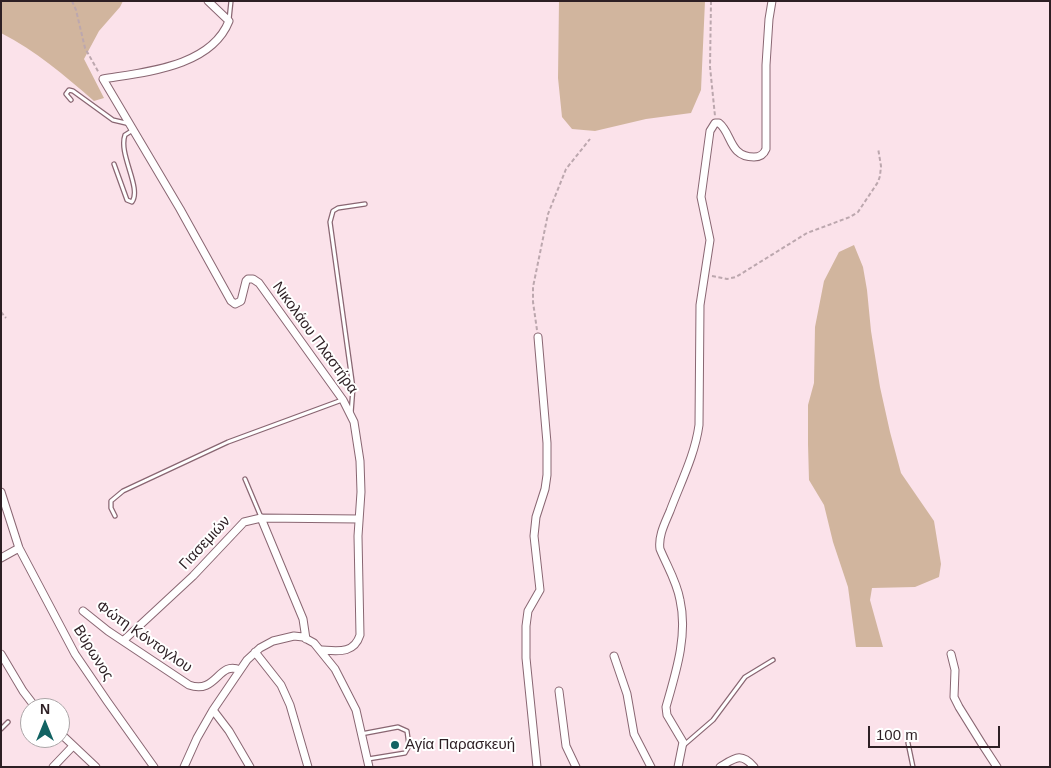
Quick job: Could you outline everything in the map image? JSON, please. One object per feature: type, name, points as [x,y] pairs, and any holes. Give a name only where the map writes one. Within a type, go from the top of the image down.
[{"type":"street","points":[[103,79],[164,69],[211,45],[222,36],[229,21],[208,1]]},
{"type":"street","points":[[678,767],[682,737],[669,719],[666,711],[680,655],[682,611],[680,600],[659,544],[698,435],[700,306],[710,240],[702,206],[701,189],[710,131],[715,123],[720,123],[724,127],[733,146],[742,154],[755,157],[761,156],[766,148],[768,19],[772,1]]},
{"type":"street","name":"Νικολάου Πλαστήρα","points":[[103,79],[231,301],[235,304],[241,301],[246,280],[249,278],[255,280],[343,400],[351,415],[360,461],[361,492],[358,536],[359,636],[355,646],[347,650],[322,650]]},
{"type":"street","points":[[537,767],[528,677],[526,626],[528,611],[540,590],[534,536],[536,517],[545,489],[547,474],[547,443],[538,337]]},
{"type":"street","name":"Βύρωνος","points":[[1,492],[19,548],[75,654],[154,767]]},
{"type":"street","points":[[261,518],[303,619],[306,638]]},
{"type":"street","name":"Γιασεμιών","points":[[124,640],[193,576],[241,524],[248,520],[261,518],[359,519]]},
{"type":"street","points":[[1,558],[19,548]]},
{"type":"street","name":"Φώτη Κόντογλου","points":[[83,611],[180,679],[198,687],[209,684],[226,669],[231,667],[240,670]]},
{"type":"street","points":[[184,767],[197,738],[213,710],[240,670],[255,652],[265,644],[280,638],[294,636],[306,638],[314,643],[322,650],[336,669],[350,697],[358,720],[368,763]]},
{"type":"street","points":[[255,652],[281,685],[290,705],[305,765]]},
{"type":"street","points":[[1,654],[28,698]]},
{"type":"street","points":[[951,654],[955,670],[954,697],[997,767]]},
{"type":"street","points":[[614,656],[627,694],[634,734],[651,767]]},
{"type":"street","points":[[559,691],[566,746],[576,767]]},
{"type":"street","points":[[213,710],[229,731],[250,767]]},
{"type":"street","points":[[70,743],[96,767]]},
{"type":"street","points":[[53,767],[73,746]]},
{"type":"street","points":[[720,767],[734,758],[743,757],[754,767]]},
{"type":"lane","points":[[229,21],[231,1]]},
{"type":"lane","points":[[71,100],[66,94],[68,90],[73,91],[113,120],[132,127],[125,135],[123,143],[134,190],[132,202],[127,200],[114,164]]},
{"type":"lane","points":[[351,415],[353,388],[330,222],[333,211],[338,208],[365,204]]},
{"type":"lane","points":[[115,516],[111,508],[111,501],[123,491],[228,442],[343,400]]},
{"type":"lane","points":[[245,479],[261,518]]},
{"type":"lane","points":[[682,747],[713,720],[745,677],[773,660]]},
{"type":"lane","points":[[1,729],[8,722]]},
{"type":"lane","points":[[360,734],[398,727],[407,731],[409,746],[405,753],[368,763]]},
{"type":"lane","points":[[908,743],[913,767]]},
{"type":"path","points":[[72,1],[85,48],[103,79]]},
{"type":"path","points":[[711,1],[710,67],[715,123]]},
{"type":"path","points":[[538,337],[533,287],[548,214],[566,169],[590,139]]},
{"type":"path","points":[[705,274],[727,279],[736,277],[807,233],[850,217],[858,212],[871,194],[880,176],[881,166],[878,148]]},
{"type":"path","points":[[1,312],[6,318]]},
{"type":"shaded area","points":[[1,1],[123,1],[99,31],[84,59],[104,98],[94,101],[38,56],[1,33]]},
{"type":"shaded area","points":[[559,1],[705,1],[701,90],[691,113],[646,119],[595,131],[572,129],[562,117],[558,78]]},
{"type":"shaded area","points":[[854,245],[863,267],[880,387],[901,473],[934,521],[941,564],[939,577],[915,587],[872,588],[870,600],[883,647],[856,647],[848,587],[833,542],[824,505],[809,480],[808,405],[814,383],[815,327],[824,281],[839,252]]},
{"type":"place","name":"Αγία Παρασκευή","points":[[395,745]]}]
